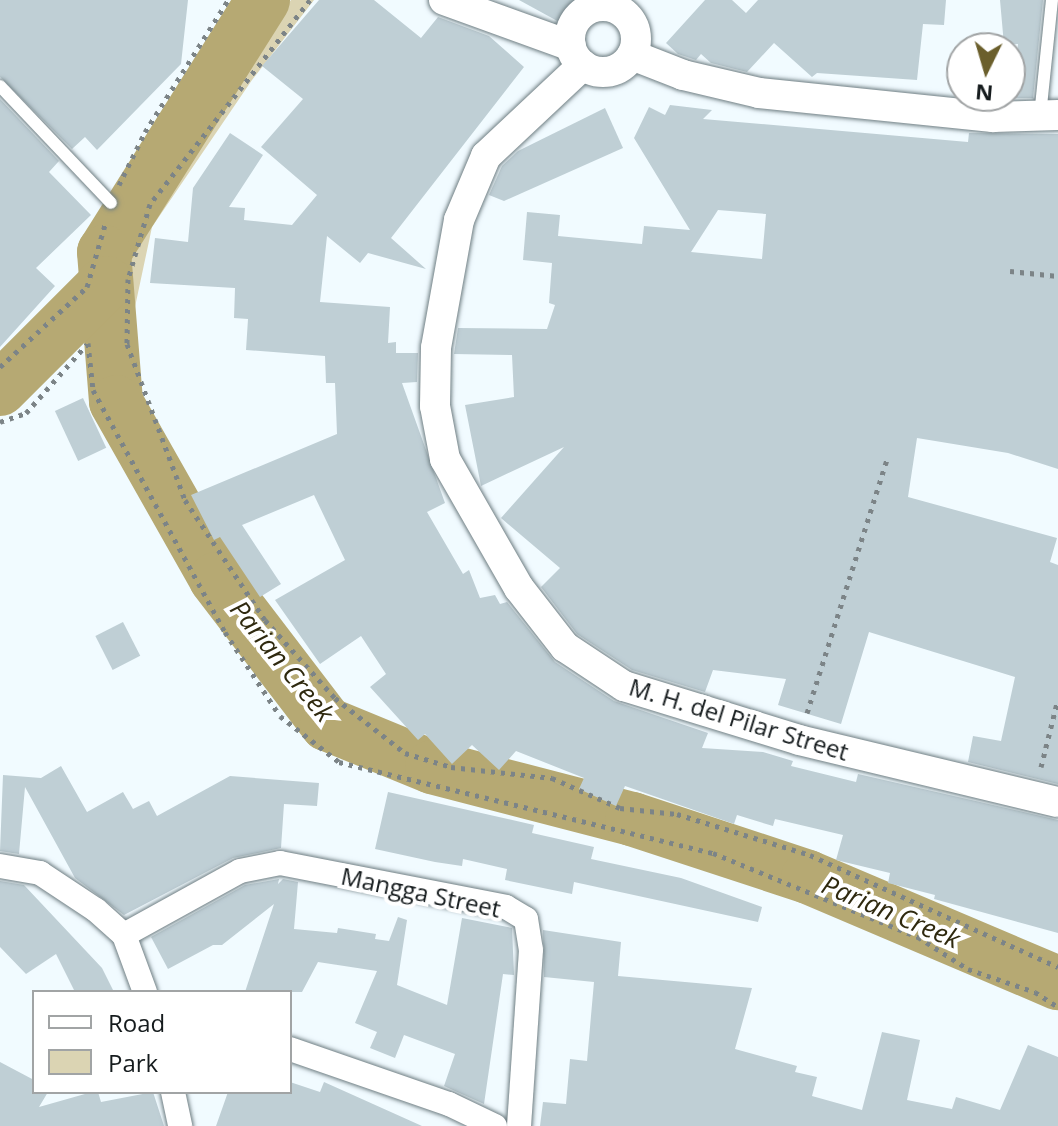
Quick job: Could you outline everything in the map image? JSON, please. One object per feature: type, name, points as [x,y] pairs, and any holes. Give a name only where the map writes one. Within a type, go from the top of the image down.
[{"type":"street","points":[[444,0],[577,55],[615,70],[632,55],[635,33],[628,7],[591,9],[574,24],[577,55]]},
{"type":"street","name":"M. H. del Pilar Street","points":[[577,55],[486,156],[459,220],[436,348],[435,406],[445,459],[519,588],[565,647],[624,686],[799,740],[1058,802]]},
{"type":"street","points":[[632,55],[683,75],[759,93],[904,110],[1049,116]]},
{"type":"street","name":"Mangga Street","points":[[124,935],[240,871],[280,863],[506,907],[526,919],[531,950],[519,1126]]},
{"type":"street","points":[[7,866],[67,888],[124,935],[144,990]]},
{"type":"street","points":[[292,1050],[449,1104],[495,1126]]},
{"type":"street","points":[[173,1094],[180,1126]]},
{"type":"lane","points":[[1049,116],[1052,0]]},
{"type":"lane","points":[[0,86],[111,203]]},
{"type":"path","points":[[310,0],[150,204],[128,279],[127,344],[179,485],[223,563],[265,620],[335,698],[405,753],[451,767],[552,778],[620,808],[677,814],[810,855],[1058,967]]},
{"type":"path","points":[[1010,271],[1058,276]]},
{"type":"path","points":[[0,422],[26,413],[88,343],[93,390],[225,632],[280,716],[339,762],[713,853],[918,937],[968,969],[1035,992],[1058,1007]]},
{"type":"path","points":[[799,740],[887,460]]},
{"type":"path","points":[[1038,778],[1058,699]]},
{"type":"green space","points":[[291,0],[314,0],[252,80],[152,227],[132,321],[118,320],[117,281],[137,205],[190,127]]},
{"type":"building","points":[[0,0],[188,0],[181,64],[97,150],[85,137],[72,149],[0,77]]},
{"type":"building","points":[[319,0],[374,0],[421,38],[438,17],[489,36],[524,67],[391,238],[426,269],[368,253],[360,263],[327,236],[320,302],[390,307],[388,343],[396,342],[396,353],[418,353],[417,382],[402,383],[445,503],[427,512],[463,574],[469,570],[480,598],[495,595],[500,604],[507,602],[555,662],[614,701],[708,733],[702,748],[763,752],[793,761],[791,766],[856,782],[858,774],[1058,820],[1058,933],[934,899],[935,895],[888,883],[890,873],[836,860],[843,835],[775,819],[773,826],[737,815],[734,824],[625,786],[616,806],[579,789],[584,778],[516,751],[499,770],[472,745],[452,764],[425,734],[418,740],[370,687],[386,674],[361,636],[320,664],[275,600],[345,560],[314,495],[242,525],[281,584],[260,597],[220,537],[214,540],[191,495],[337,434],[335,383],[326,383],[325,356],[246,350],[248,319],[234,318],[235,288],[150,283],[155,238],[188,242],[193,188],[230,133],[263,155],[229,207],[245,208],[244,220],[292,225],[317,195],[261,147],[303,99],[262,66]]},
{"type":"building","points":[[519,0],[580,0],[561,23]]},
{"type":"building","points":[[705,0],[732,0],[746,13],[758,0],[946,0],[944,25],[923,24],[917,80],[817,73],[812,77],[774,43],[747,72],[711,63],[701,54],[696,60],[678,54],[666,43]]},
{"type":"building","points":[[1000,0],[1043,0],[1033,98],[1026,98],[1026,32],[1003,32]]},
{"type":"building","points":[[0,99],[59,161],[49,172],[91,215],[36,268],[55,286],[0,347]]},
{"type":"building","points":[[670,105],[712,110],[703,119],[968,142],[969,133],[1058,134],[1058,469],[1008,453],[917,438],[908,497],[1057,538],[1050,562],[1058,565],[1058,784],[968,762],[973,736],[1001,741],[1015,677],[869,632],[841,724],[778,705],[786,679],[713,670],[705,692],[632,670],[577,634],[541,587],[560,568],[501,518],[564,447],[481,486],[465,405],[514,397],[512,355],[454,354],[458,328],[547,329],[555,305],[549,303],[552,263],[523,260],[527,212],[560,215],[558,236],[642,244],[644,226],[690,230],[634,138],[649,107],[665,115]],"holes":[[[718,210],[766,214],[762,259],[691,252]]]},
{"type":"building","points":[[605,108],[623,148],[504,201],[489,195],[502,166],[518,151]]},
{"type":"building","points":[[83,398],[106,448],[78,461],[55,411]]},
{"type":"building","points":[[123,622],[140,656],[113,670],[95,636]]},
{"type":"building","points":[[61,766],[87,812],[123,792],[133,809],[149,801],[157,816],[230,776],[319,783],[317,806],[284,804],[281,848],[233,858],[124,915],[75,878],[25,787],[19,854],[0,851],[3,775],[41,778]]},
{"type":"building","points":[[388,792],[534,825],[532,833],[594,847],[591,859],[681,878],[762,907],[758,922],[574,882],[572,894],[505,880],[507,869],[463,859],[462,866],[435,862],[375,849]]},
{"type":"building","points":[[279,879],[278,884],[283,879],[298,882],[294,929],[337,933],[338,928],[376,934],[375,939],[389,941],[398,917],[407,920],[397,985],[447,1005],[462,918],[512,928],[514,975],[503,974],[484,1104],[444,1086],[455,1054],[404,1035],[395,1058],[370,1048],[377,1032],[355,1023],[377,971],[318,962],[302,992],[246,990],[274,904],[222,945],[213,945],[168,969],[151,937],[245,885]]},
{"type":"building","points":[[0,881],[24,885],[102,968],[113,990],[74,990],[56,954],[26,974],[0,947]]},
{"type":"building","points":[[543,930],[621,942],[618,976],[752,988],[735,1049],[797,1066],[795,1072],[817,1077],[812,1096],[862,1110],[882,1032],[920,1040],[907,1100],[952,1109],[956,1097],[1000,1110],[1028,1045],[1058,1057],[1058,1126],[540,1126],[543,1102],[566,1104],[570,1059],[587,1061],[594,982],[544,977]]},
{"type":"building","points":[[0,1062],[32,1079],[32,1094],[47,1094],[39,1107],[85,1094],[99,1094],[101,1102],[154,1094],[164,1126],[0,1126]]},
{"type":"building","points":[[324,1082],[422,1126],[216,1126],[227,1094],[292,1094],[292,1083],[320,1092]]},
{"type":"waterway","name":"Parian Creek","points":[[263,0],[104,252],[116,402],[216,579],[327,724],[432,767],[632,819],[808,877],[1058,983]]},
{"type":"waterway","points":[[0,389],[106,283]]}]
